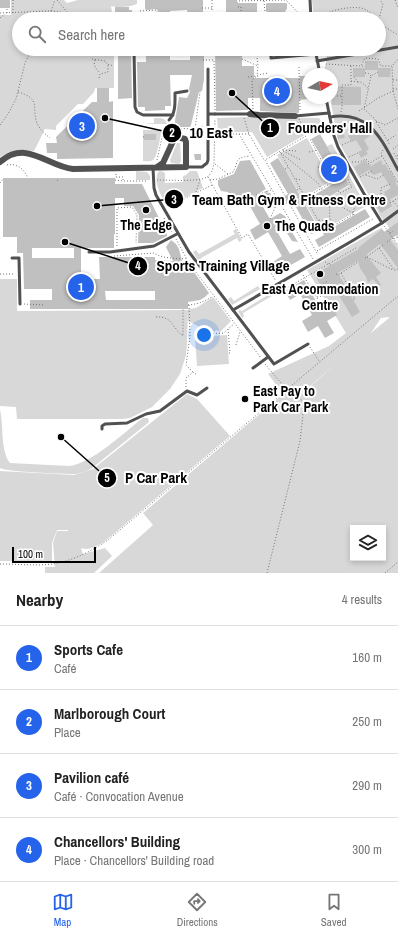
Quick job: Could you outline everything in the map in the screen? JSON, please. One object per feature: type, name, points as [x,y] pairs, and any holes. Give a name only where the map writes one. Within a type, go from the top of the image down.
[{"type":"street","points":[[249,114],[297,115]]},
{"type":"street","points":[[2,164],[7,157],[21,153],[36,155],[65,168],[73,169],[155,165],[186,167],[184,138],[177,137],[173,140],[163,163],[155,165]]},
{"type":"lane","points":[[310,0],[311,12]]},
{"type":"lane","points":[[386,50],[398,48]]},
{"type":"lane","points":[[134,56],[135,107],[137,112],[143,115],[173,115]]},
{"type":"lane","points":[[272,56],[272,58],[294,56]]},
{"type":"lane","points":[[316,56],[318,68]]},
{"type":"lane","points":[[317,62],[352,56]]},
{"type":"lane","points":[[186,167],[202,167],[208,163],[208,69]]},
{"type":"lane","points":[[169,120],[173,115],[175,93],[187,92]]},
{"type":"lane","points":[[327,104],[332,133],[338,147],[382,223]]},
{"type":"lane","points":[[209,114],[249,114]]},
{"type":"lane","points":[[297,115],[330,115],[350,117],[371,126],[378,134],[398,170]]},
{"type":"lane","points":[[155,165],[155,192],[176,235],[268,357],[274,364],[308,344]]},
{"type":"lane","points":[[233,310],[382,223],[398,211]]},
{"type":"lane","points":[[88,252],[117,251],[154,246],[176,235]]},
{"type":"lane","points":[[12,258],[19,258],[20,304]]},
{"type":"lane","points":[[254,368],[268,357]]},
{"type":"lane","points":[[102,429],[102,426],[105,424],[127,423],[146,414],[160,411],[184,392],[187,391],[197,395],[207,388]]},
{"type":"path","points":[[13,0],[13,12]]},
{"type":"path","points":[[51,11],[56,0],[67,12]]},
{"type":"path","points":[[212,0],[212,12]]},
{"type":"path","points":[[236,1],[286,0],[297,12]]},
{"type":"path","points":[[380,0],[383,4],[380,12]]},
{"type":"path","points":[[395,0],[398,8]]},
{"type":"path","points":[[265,1],[265,12]]},
{"type":"path","points":[[238,7],[242,7],[240,12]]},
{"type":"path","points":[[0,18],[6,14],[7,8]]},
{"type":"path","points":[[202,8],[212,8]]},
{"type":"path","points":[[331,12],[363,8],[368,12]]},
{"type":"path","points":[[139,12],[156,10],[157,12]]},
{"type":"path","points":[[32,12],[55,12]]},
{"type":"path","points":[[0,13],[12,13]]},
{"type":"path","points":[[386,28],[398,35]]},
{"type":"path","points":[[0,125],[13,107],[25,63],[28,56]]},
{"type":"path","points":[[257,56],[257,76]]},
{"type":"path","points":[[361,66],[365,58],[378,59],[381,66],[392,66]]},
{"type":"path","points":[[92,59],[105,61],[107,64],[114,66]]},
{"type":"path","points":[[96,59],[95,66],[101,74]]},
{"type":"path","points":[[242,59],[258,66]]},
{"type":"path","points":[[398,59],[392,66],[391,73],[393,90],[398,108]]},
{"type":"path","points":[[203,60],[214,60],[214,123]]},
{"type":"path","points":[[317,62],[365,67]]},
{"type":"path","points":[[99,78],[101,74],[108,72],[107,64]]},
{"type":"path","points":[[342,108],[342,85],[351,85],[351,66]]},
{"type":"path","points":[[265,160],[306,135],[297,115],[299,68]]},
{"type":"path","points":[[364,109],[371,76],[378,72]]},
{"type":"path","points":[[268,73],[258,74],[252,80],[249,134],[317,252],[322,259],[330,265]]},
{"type":"path","points":[[365,73],[368,73],[371,76]]},
{"type":"path","points":[[248,77],[257,76]]},
{"type":"path","points":[[354,77],[358,82]]},
{"type":"path","points":[[392,80],[398,80]]},
{"type":"path","points":[[351,81],[361,82],[368,88]]},
{"type":"path","points":[[359,111],[378,98],[398,89]]},
{"type":"path","points":[[18,92],[27,94],[32,98],[36,105],[37,123],[50,138]]},
{"type":"path","points":[[195,129],[200,92]]},
{"type":"path","points":[[364,109],[376,120],[385,125],[398,118]]},
{"type":"path","points":[[332,133],[346,127],[350,117]]},
{"type":"path","points":[[376,120],[392,149],[397,155],[398,160]]},
{"type":"path","points":[[155,165],[166,130],[170,128],[195,129],[204,125]]},
{"type":"path","points":[[209,134],[249,134]]},
{"type":"path","points":[[239,134],[250,156],[315,263]]},
{"type":"path","points":[[387,140],[396,135]]},
{"type":"path","points":[[306,197],[333,182],[310,139]]},
{"type":"path","points":[[338,147],[351,141]]},
{"type":"path","points":[[392,149],[398,145]]},
{"type":"path","points":[[386,148],[381,152],[398,183]]},
{"type":"path","points":[[283,150],[296,151]]},
{"type":"path","points":[[283,150],[301,160]]},
{"type":"path","points":[[309,152],[316,151]]},
{"type":"path","points":[[280,152],[324,230]]},
{"type":"path","points":[[280,152],[318,183],[322,189]]},
{"type":"path","points":[[338,167],[358,153]]},
{"type":"path","points":[[209,180],[218,179],[233,172],[239,158],[250,156]]},
{"type":"path","points":[[368,164],[383,156]]},
{"type":"path","points":[[345,161],[360,162],[366,159],[370,163]]},
{"type":"path","points":[[214,163],[229,174]]},
{"type":"path","points":[[2,164],[18,166],[28,178]]},
{"type":"path","points":[[284,169],[289,167]]},
{"type":"path","points":[[318,167],[328,172]]},
{"type":"path","points":[[116,168],[116,177],[123,177],[123,181]]},
{"type":"path","points":[[338,191],[340,193],[352,187],[348,180],[366,175],[372,171]]},
{"type":"path","points":[[273,176],[277,174]]},
{"type":"path","points":[[366,175],[377,179],[384,175]]},
{"type":"path","points":[[208,177],[242,238],[248,234],[278,284]]},
{"type":"path","points":[[296,179],[301,180]]},
{"type":"path","points":[[0,183],[3,180]]},
{"type":"path","points":[[115,180],[149,181],[149,185]]},
{"type":"path","points":[[195,193],[200,180]]},
{"type":"path","points":[[381,200],[381,188],[390,184]]},
{"type":"path","points":[[212,185],[160,211],[176,235],[191,267],[286,390]]},
{"type":"path","points":[[296,190],[300,188]]},
{"type":"path","points":[[256,195],[271,190]]},
{"type":"path","points":[[267,191],[264,197],[270,206],[275,207]]},
{"type":"path","points":[[285,197],[289,195]]},
{"type":"path","points":[[321,232],[333,227],[354,214],[358,196],[329,201]]},
{"type":"path","points":[[371,205],[386,197]]},
{"type":"path","points":[[327,198],[329,201],[354,214]]},
{"type":"path","points":[[390,203],[398,198]]},
{"type":"path","points":[[270,219],[278,201]]},
{"type":"path","points":[[329,201],[330,223],[333,227]]},
{"type":"path","points":[[393,201],[398,207]]},
{"type":"path","points":[[117,251],[117,208],[132,207],[137,216],[136,248]]},
{"type":"path","points":[[308,211],[312,209]]},
{"type":"path","points":[[317,252],[375,218]]},
{"type":"path","points":[[318,220],[330,223]]},
{"type":"path","points":[[382,223],[398,245]]},
{"type":"path","points":[[389,234],[393,231]]},
{"type":"path","points":[[309,239],[313,237]]},
{"type":"path","points":[[387,242],[398,237]]},
{"type":"path","points":[[383,245],[366,257],[394,270],[398,269]]},
{"type":"path","points":[[280,292],[330,265],[356,247]]},
{"type":"path","points":[[379,248],[394,270]]},
{"type":"path","points":[[110,256],[154,253],[167,258],[186,259]]},
{"type":"path","points":[[337,275],[358,262]]},
{"type":"path","points":[[301,271],[323,308]]},
{"type":"path","points":[[341,273],[355,299],[352,300]]},
{"type":"path","points":[[0,274],[19,274]]},
{"type":"path","points":[[312,290],[328,281]]},
{"type":"path","points":[[316,297],[332,294]]},
{"type":"path","points":[[197,375],[186,365],[190,336],[188,305],[205,301],[213,295]]},
{"type":"path","points":[[0,564],[54,564],[100,546],[398,296]]},
{"type":"path","points":[[20,304],[45,305]]},
{"type":"path","points":[[156,317],[163,316],[167,318],[183,336],[183,309]]},
{"type":"path","points":[[206,336],[206,334],[224,333],[234,324]]},
{"type":"path","points":[[228,329],[229,353]]},
{"type":"path","points":[[236,345],[240,331]]},
{"type":"path","points":[[308,344],[319,362]]},
{"type":"path","points":[[187,391],[185,379],[192,372]]},
{"type":"path","points":[[267,573],[300,441],[303,416],[302,402],[293,384]]},
{"type":"path","points":[[385,573],[398,562]]},
{"type":"shaded area","points":[[11,0],[64,0],[67,3],[78,0],[137,0],[137,4],[131,6],[111,6],[112,12],[12,12],[12,56],[114,56],[114,88],[95,88],[94,92],[83,104],[78,104],[56,126],[56,130],[45,129],[34,151],[16,151],[0,157],[0,15],[11,15]]},
{"type":"shaded area","points":[[312,0],[398,0],[398,239],[381,217],[338,141],[331,104],[338,104],[338,68],[325,68],[326,56],[386,56],[386,12],[313,12]]},
{"type":"shaded area","points":[[154,118],[164,119],[167,124],[143,124],[154,123]]},
{"type":"shaded area","points":[[217,118],[319,118],[323,124],[267,157],[252,132],[218,132]]},
{"type":"shaded area","points":[[143,130],[161,130],[156,155],[151,161],[143,161]]},
{"type":"shaded area","points":[[307,138],[331,181],[309,194],[315,205],[349,186],[327,146],[332,144],[366,206],[321,231],[277,155]]},
{"type":"shaded area","points":[[177,143],[180,143],[181,161],[179,164],[171,163],[170,160]]},
{"type":"shaded area","points":[[136,171],[147,172],[150,176],[150,180],[136,180]]},
{"type":"shaded area","points":[[190,171],[197,171],[203,188],[168,207],[157,186],[158,172],[164,172],[165,174],[165,183],[183,182],[183,176]]},
{"type":"shaded area","points":[[381,228],[398,245],[398,573],[99,573],[153,525],[143,513],[283,394],[268,374],[329,346],[346,333],[307,270]],"holes":[[[381,318],[389,318],[371,333]],[[338,362],[297,398],[297,397]]]},
{"type":"shaded area","points":[[236,229],[242,240],[239,242],[237,238],[201,258],[203,262],[200,264],[193,252],[196,250],[199,254],[235,234],[233,231]]},
{"type":"shaded area","points":[[0,279],[17,279],[17,311],[188,310],[186,355],[180,374],[170,389],[152,407],[130,418],[17,419],[16,407],[0,406]]},
{"type":"shaded area","points":[[258,286],[260,289],[232,305],[228,299],[231,297],[234,301]]},
{"type":"shaded area","points":[[271,293],[272,296],[243,313],[244,316],[242,318],[238,311],[242,311]]},
{"type":"shaded area","points":[[213,297],[231,321],[220,332],[217,330],[210,332],[188,321],[188,309],[196,308]]},
{"type":"shaded area","points":[[227,335],[229,364],[197,366],[195,337]]},
{"type":"shaded area","points":[[187,394],[197,399],[230,436],[104,542],[90,548],[81,548],[83,554],[105,548],[112,556],[94,573],[45,573],[45,567],[55,567],[53,543],[57,531],[68,530],[57,530],[52,543],[52,561],[0,561],[0,471],[74,475],[93,469]]},
{"type":"shaded area","points":[[0,410],[3,445],[10,463],[69,466],[78,464],[98,453],[143,418],[148,418],[149,422],[91,469],[82,473],[24,472],[0,468]]},
{"type":"building","points":[[0,0],[10,0],[10,8],[0,8]]},
{"type":"building","points":[[145,0],[203,0],[203,12],[187,12],[187,10],[158,12],[156,9],[145,9]]},
{"type":"building","points":[[226,0],[236,0],[238,3],[257,3],[257,12],[226,12]]},
{"type":"building","points":[[286,3],[287,9],[285,11],[286,12],[267,12],[266,4]]},
{"type":"building","points":[[115,7],[129,7],[129,10],[132,10],[132,12],[115,12]]},
{"type":"building","points":[[118,56],[131,56],[132,98],[118,99]]},
{"type":"building","points":[[146,56],[170,56],[170,60],[190,60],[190,56],[204,56],[204,79],[202,91],[199,92],[190,127],[174,127],[179,97],[187,98],[190,92],[189,89],[192,75],[170,75],[171,106],[165,106],[165,110],[145,111],[145,107],[138,107],[137,62],[146,62]]},
{"type":"building","points":[[215,56],[242,56],[242,66],[254,66],[254,78],[300,78],[300,76],[302,76],[302,100],[299,100],[299,113],[260,111],[260,98],[248,98],[248,110],[216,111]]},
{"type":"building","points":[[365,61],[378,61],[378,70],[365,70],[365,77],[353,77],[353,68],[365,68]]},
{"type":"building","points":[[378,68],[391,68],[390,77],[378,77]]},
{"type":"building","points":[[338,86],[361,87],[361,105],[332,105],[338,104]]},
{"type":"building","points":[[97,88],[109,88],[109,102],[113,101],[113,158],[57,159],[57,153],[47,153],[46,143],[57,143],[56,137],[92,102],[97,102]]},
{"type":"building","points":[[343,131],[345,138],[338,139],[337,132]]},
{"type":"building","points":[[367,131],[370,136],[364,140],[369,149],[366,151],[368,154],[361,158],[358,152],[362,150],[356,140],[352,142],[348,136],[355,132],[357,135]]},
{"type":"building","points":[[144,134],[156,134],[156,140],[144,140]]},
{"type":"building","points":[[320,134],[349,185],[315,205],[311,197],[336,182],[311,139]]},
{"type":"building","points":[[194,154],[201,154],[201,160],[195,160]]},
{"type":"building","points":[[278,158],[320,231],[311,234],[292,200],[282,207],[278,201],[288,194],[270,163]]},
{"type":"building","name":"The Quads","points":[[250,160],[266,189],[256,195],[270,219],[280,213],[286,217],[285,222],[275,228],[290,254],[300,249],[305,257],[275,274],[270,264],[282,256],[268,232],[255,240],[250,230],[260,224],[247,201],[237,207],[228,192],[221,191],[218,185],[218,180],[234,174],[240,161]]},
{"type":"building","points":[[366,160],[368,165],[370,164],[371,166],[381,160],[383,165],[385,164],[389,171],[390,170],[398,187],[398,195],[390,199],[392,206],[381,213],[376,205],[386,199],[383,195],[385,194],[384,192],[391,188],[381,172],[374,175],[369,170],[359,176],[354,167]]},
{"type":"building","points":[[3,178],[115,178],[115,184],[142,184],[167,236],[153,243],[138,243],[139,215],[133,206],[124,206],[124,198],[115,198],[114,248],[81,248],[81,279],[100,279],[99,257],[155,257],[155,260],[173,261],[166,247],[171,240],[179,249],[182,261],[186,261],[209,293],[200,300],[188,302],[188,309],[30,309],[30,300],[52,300],[52,289],[24,289],[23,253],[17,253],[17,237],[3,237]],"holes":[[[32,248],[74,248],[74,258],[32,258]],[[105,291],[155,291],[155,300],[106,300]]]},
{"type":"building","points":[[265,192],[270,193],[276,205],[271,204]]},
{"type":"building","points":[[365,209],[370,217],[319,247],[315,240],[324,235],[323,233]]},
{"type":"building","points":[[398,222],[398,234],[390,240],[398,250],[398,268],[380,244],[366,255],[381,273],[376,277],[381,285],[379,286],[373,279],[368,283],[358,261],[338,273],[360,312],[352,317],[334,287],[324,293],[315,274],[359,249],[358,248],[382,229],[384,232]]},
{"type":"building","points":[[290,229],[298,242],[292,241],[287,233]]},
{"type":"building","points":[[304,280],[321,310],[331,304],[337,315],[327,321],[334,333],[325,338],[318,326],[308,332],[302,321],[312,315],[300,294],[290,300],[285,291]]},
{"type":"place","name":"Chancellors' Building","points":[[277,91]]},
{"type":"place","name":"Founders' Hall","points":[[232,93]]},
{"type":"place","name":"10 East","points":[[105,118]]},
{"type":"place","name":"Pavilion café","points":[[82,126]]},
{"type":"place","name":"Marlborough Court","points":[[334,169]]},
{"type":"place","name":"Team Bath Gym & Fitness Centre","points":[[97,206]]},
{"type":"place","name":"The Edge","points":[[146,210]]},
{"type":"place","name":"The Quads","points":[[267,226]]},
{"type":"place","name":"Sports Training Village","points":[[65,242]]},
{"type":"place","name":"East Accommodation Centre","points":[[320,274]]},
{"type":"place","name":"Sports Cafe","points":[[81,287]]},
{"type":"place","name":"East Pay to Park Car Park","points":[[245,399]]},
{"type":"place","name":"P Car Park","points":[[61,437]]}]
